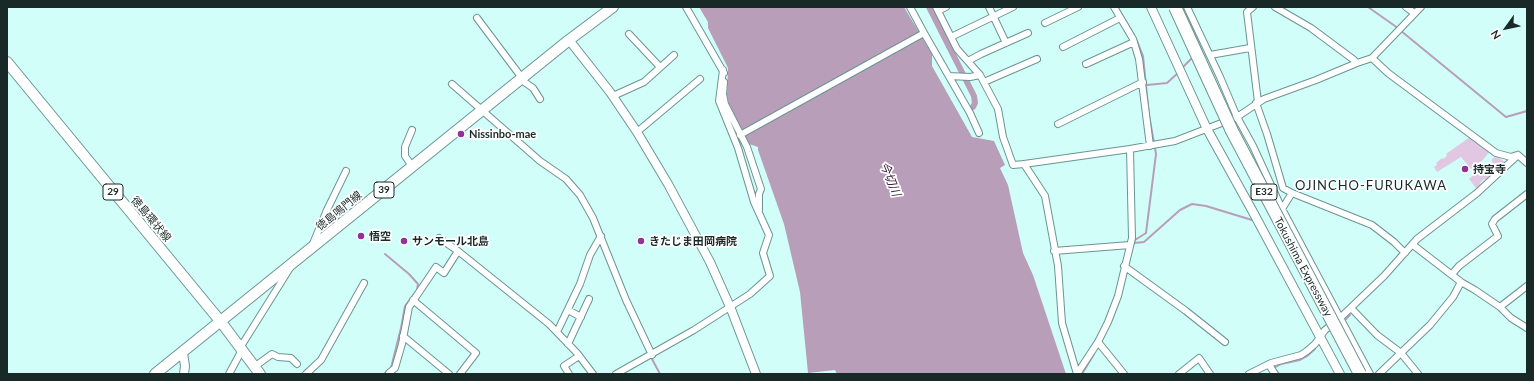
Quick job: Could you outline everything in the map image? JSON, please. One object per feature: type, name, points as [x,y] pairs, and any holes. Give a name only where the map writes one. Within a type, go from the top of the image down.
[{"type":"highway","name":"Tokushima Expressway","points":[[1175,7],[1232,131],[1360,374]]},
{"type":"main road","name":"徳島鳴門線","points":[[156,374],[521,78],[614,7]]},
{"type":"main road","name":"徳島環状線","points":[[7,62],[220,322],[257,370]]},
{"type":"street","points":[[686,7],[723,70],[725,77],[724,100],[747,147],[761,189],[759,194],[760,213]]},
{"type":"street","points":[[910,7],[923,34],[970,113],[979,133]]},
{"type":"street","points":[[946,7],[937,9],[957,49],[980,75],[998,109],[1006,148],[1013,165],[1153,145],[1180,139],[1207,129],[1237,117],[1257,102],[1372,58],[1421,7]]},
{"type":"street","points":[[989,7],[1006,43]]},
{"type":"street","points":[[951,37],[1013,7]]},
{"type":"street","points":[[1045,23],[1078,7]]},
{"type":"street","points":[[1114,7],[1134,42],[1139,59],[1153,145]]},
{"type":"street","points":[[1151,7],[1207,129],[1340,374]]},
{"type":"street","points":[[1187,7],[1237,117],[1253,146],[1282,209],[1339,319],[1370,374]]},
{"type":"street","points":[[1253,7],[1247,12],[1257,102],[1283,188],[1372,225],[1394,242],[1405,253]]},
{"type":"street","points":[[1275,7],[1311,28],[1356,63]]},
{"type":"street","points":[[1406,7],[1414,13]]},
{"type":"street","points":[[477,18],[521,78],[535,87],[540,99]]},
{"type":"street","points":[[1062,47],[1120,18]]},
{"type":"street","points":[[968,61],[1028,33]]},
{"type":"street","points":[[629,34],[660,67]]},
{"type":"street","points":[[741,134],[923,34]]},
{"type":"street","points":[[569,40],[613,96],[637,132],[671,190],[710,262],[730,306],[756,374]]},
{"type":"street","points":[[1086,64],[1134,42]]},
{"type":"street","points":[[1210,55],[1250,48]]},
{"type":"street","points":[[613,96],[644,82],[674,55]]},
{"type":"street","points":[[1372,58],[1388,73],[1496,153],[1511,157],[1518,155]]},
{"type":"street","points":[[984,82],[1037,59]]},
{"type":"street","points":[[616,374],[652,355],[750,294],[770,276],[763,253],[768,235],[760,213],[754,202],[738,148],[720,106],[719,92],[723,70]]},
{"type":"street","points":[[948,76],[970,77],[980,75]]},
{"type":"street","points":[[637,132],[700,79]]},
{"type":"street","points":[[1058,124],[1143,82]]},
{"type":"street","points":[[452,84],[540,161],[566,179],[580,195],[601,236],[626,300],[652,355]]},
{"type":"street","points":[[412,130],[405,147],[405,156],[412,166]]},
{"type":"street","points":[[1077,374],[1100,343],[1118,296],[1126,268],[1132,231],[1130,149]]},
{"type":"street","points":[[1518,155],[1527,163]]},
{"type":"street","points":[[1249,374],[1268,365],[1301,354],[1315,344],[1325,330],[1351,308],[1413,245],[1417,239],[1477,193],[1518,155]]},
{"type":"street","points":[[1024,164],[1045,196],[1058,266],[1062,323],[1077,374]]},
{"type":"street","points":[[310,249],[346,171]]},
{"type":"street","points":[[1282,209],[1292,193]]},
{"type":"street","points":[[1452,274],[1498,236],[1492,224],[1495,219],[1527,194]]},
{"type":"street","points":[[557,332],[580,284],[590,255],[601,236]]},
{"type":"street","points":[[439,238],[516,296],[557,332],[580,356],[593,374]]},
{"type":"street","points":[[1054,251],[1130,245]]},
{"type":"street","points":[[1413,245],[1461,282],[1500,307],[1511,318],[1527,328]]},
{"type":"street","points":[[390,374],[389,373],[395,368],[409,307],[420,288],[436,268],[444,273],[458,251]]},
{"type":"street","points":[[229,374],[241,349],[293,264]]},
{"type":"street","points":[[1126,268],[1186,311],[1225,342]]},
{"type":"street","points":[[1379,374],[1430,325],[1453,297],[1461,282]]},
{"type":"street","points":[[306,374],[321,360],[364,283]]},
{"type":"street","points":[[1500,307],[1527,286]]},
{"type":"street","points":[[413,288],[420,288]]},
{"type":"street","points":[[568,344],[589,299]]},
{"type":"street","points":[[413,300],[476,353],[460,374]]},
{"type":"street","points":[[1351,308],[1377,335],[1401,353],[1418,374]]},
{"type":"street","points":[[568,310],[581,317]]},
{"type":"street","points":[[403,336],[449,374]]},
{"type":"street","points":[[1100,343],[1124,374]]},
{"type":"street","points":[[183,353],[185,366],[184,374]]},
{"type":"street","points":[[257,370],[272,354],[278,357],[291,358],[297,364]]},
{"type":"street","points":[[569,374],[564,366],[580,356]]},
{"type":"street","points":[[1179,374],[1199,358],[1210,374]]},
{"type":"street","points":[[1268,365],[1275,374]]},
{"type":"shaded area","points":[[1470,137],[1490,151],[1483,160],[1471,169],[1461,157],[1437,172],[1434,167],[1437,165],[1436,163]]},
{"type":"shaded area","points":[[1496,156],[1505,162],[1487,181],[1484,179],[1480,183],[1482,185],[1474,193],[1472,192],[1476,188],[1469,179],[1479,170],[1481,172],[1487,164],[1488,165],[1493,162],[1491,160]]},
{"type":"water","name":"今切川","points":[[699,7],[904,7],[932,54],[932,66],[972,137],[994,141],[1005,165],[1000,168],[1008,185],[1023,253],[1033,275],[1066,374],[837,374],[835,370],[808,373],[800,292],[784,224],[758,147],[749,144],[729,104],[727,95],[728,68],[708,28],[708,22]]},
{"type":"waterway","points":[[929,7],[974,96],[975,103],[973,107]]},
{"type":"waterway","points":[[1182,7],[1201,49],[1200,50]]},
{"type":"waterway","points":[[1368,7],[1395,26],[1506,117],[1527,111]]},
{"type":"waterway","points":[[1118,8],[1134,35]]},
{"type":"waterway","points":[[1133,245],[1135,240],[1146,233],[1156,154],[1149,115],[1143,56],[1137,41]]},
{"type":"waterway","points":[[1182,68],[1193,57]]},
{"type":"waterway","points":[[1147,85],[1167,83],[1179,72]]},
{"type":"waterway","points":[[1134,243],[1144,242],[1180,210],[1192,204],[1206,206],[1252,220]]},
{"type":"waterway","points":[[384,374],[391,368],[405,306],[417,290],[418,284],[409,274],[385,254]]},
{"type":"waterway","points":[[1110,324],[1115,311]]},
{"type":"waterway","points":[[1346,319],[1350,315]]},
{"type":"waterway","points":[[1279,374],[1274,368],[1281,364],[1300,360],[1315,349]]},
{"type":"waterway","points":[[1082,374],[1094,354]]},
{"type":"waterway","points":[[652,359],[660,374]]},
{"type":"place","name":"Nissinbo-mae","points":[[461,134]]},
{"type":"place","name":"持宝寺","points":[[1465,169]]},
{"type":"place","name":"悟空","points":[[361,236]]},
{"type":"place","name":"サンモール北島","points":[[404,241]]},
{"type":"place","name":"きたじま田岡病院","points":[[641,241]]},
{"type":"district","name":"OJINCHO-FURUKAWA","points":[[1371,186]]}]
